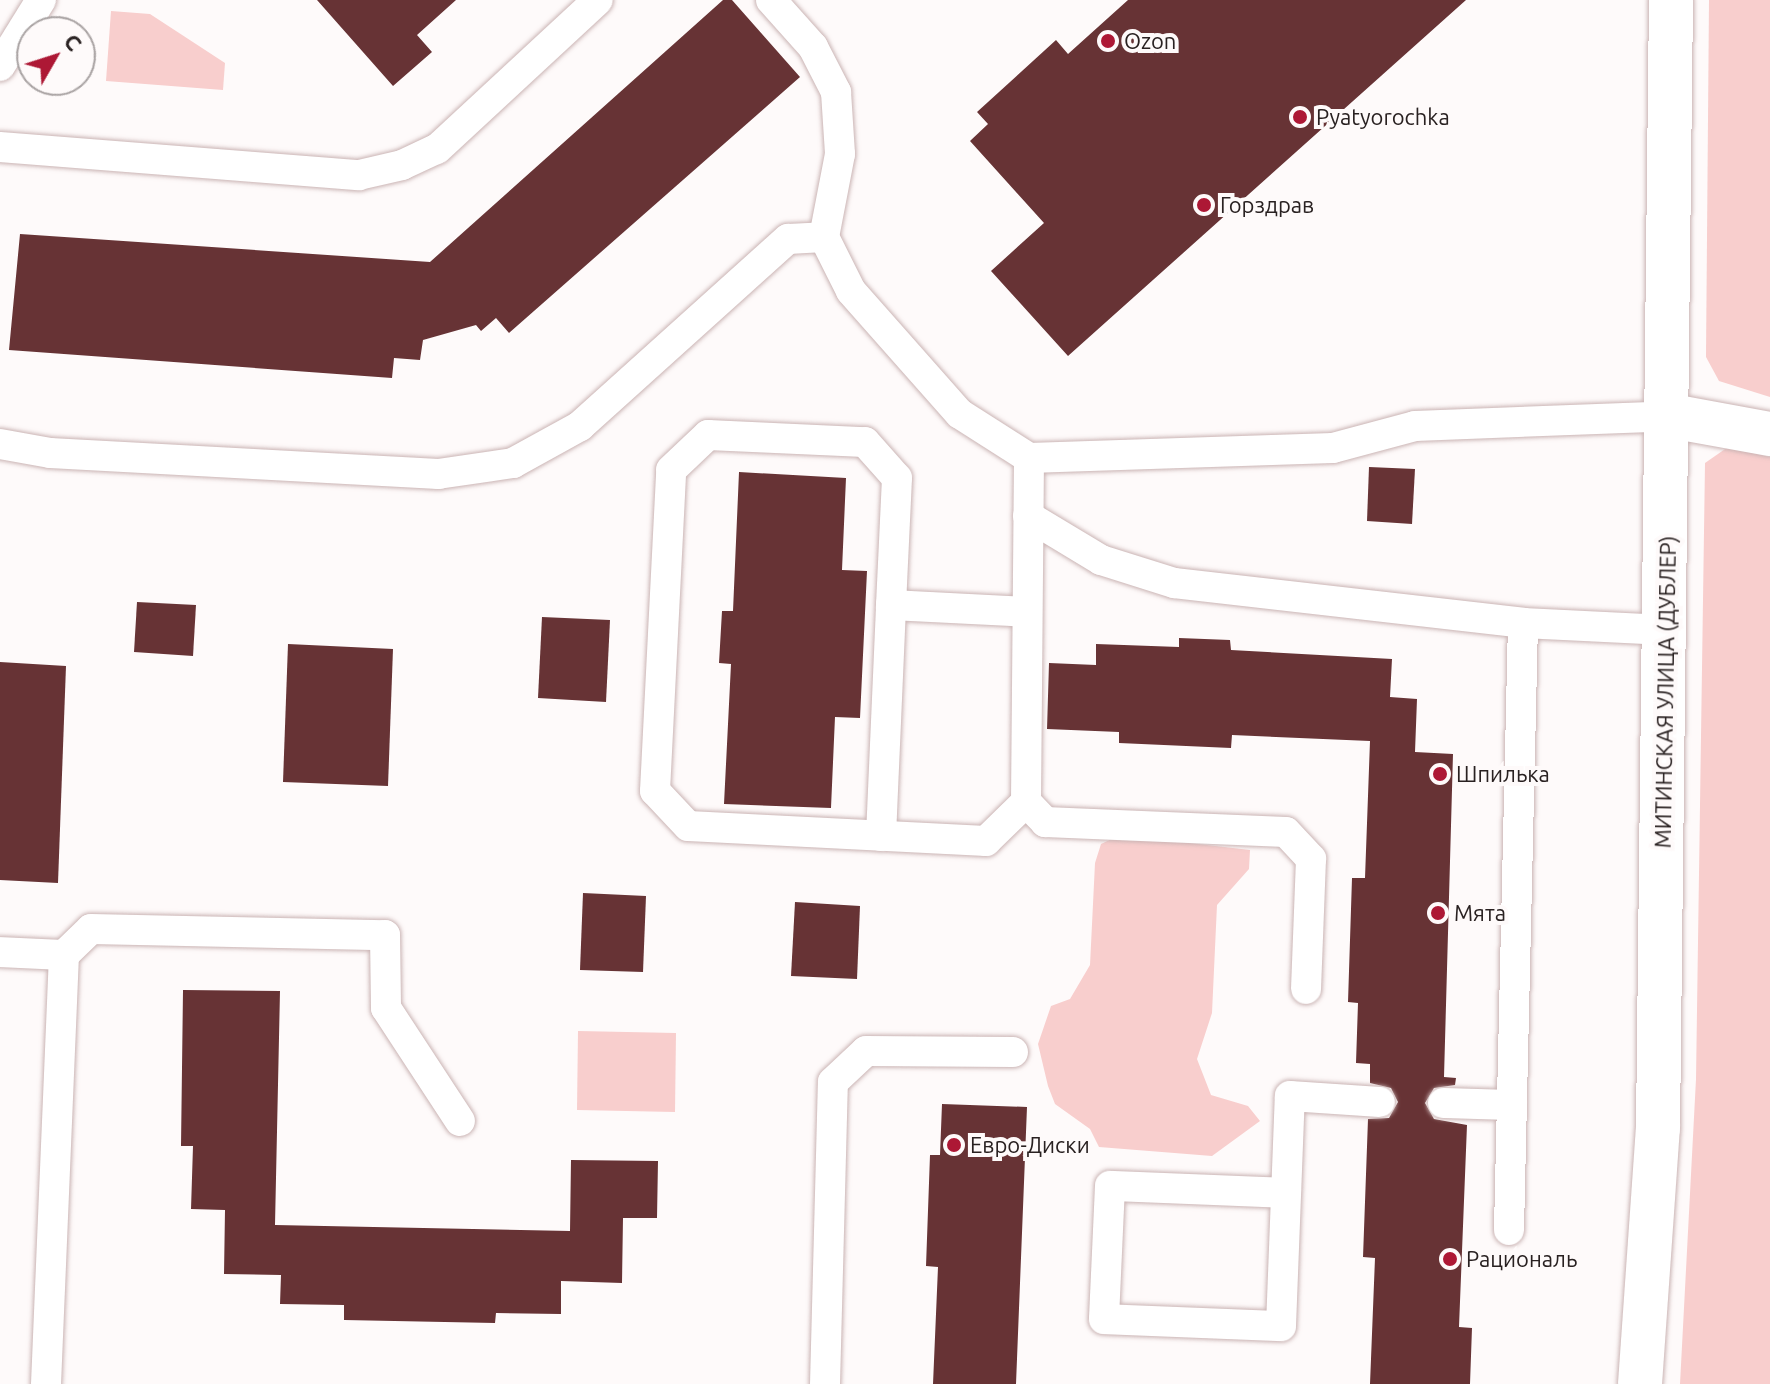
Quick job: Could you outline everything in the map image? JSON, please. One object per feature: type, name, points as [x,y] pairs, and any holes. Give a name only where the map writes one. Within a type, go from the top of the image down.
[{"type":"street","name":"МИТИНСКАЯ УЛИЦА (ДУБЛЕР)","points":[[1640,1384],[1658,1128],[1671,416],[1671,0]]},
{"type":"street","points":[[1671,416],[1770,434]]},
{"type":"lane","points":[[0,66],[41,0]]},
{"type":"lane","points":[[0,147],[359,175],[402,165],[437,149],[598,0]]},
{"type":"lane","points":[[771,0],[813,47],[836,92],[840,154],[824,237],[851,291],[960,414],[1029,458],[1333,448],[1415,426],[1671,416]]},
{"type":"lane","points":[[0,444],[438,474],[513,463],[580,426],[788,239],[824,237]]},
{"type":"lane","points":[[881,836],[897,478],[865,442],[708,435],[671,470],[655,791],[688,826],[881,836],[986,841],[1026,802]]},
{"type":"lane","points":[[1029,458],[1026,802],[1045,822],[1286,832],[1311,859],[1306,989]]},
{"type":"lane","points":[[1028,516],[1101,560],[1174,583],[1523,623],[1666,630]]},
{"type":"lane","points":[[891,605],[1027,612]]},
{"type":"lane","points":[[1509,1230],[1523,623]]},
{"type":"lane","points":[[46,1384],[64,955],[91,929],[385,935],[386,1008],[460,1121]]},
{"type":"lane","points":[[0,952],[64,955]]},
{"type":"lane","points":[[825,1384],[833,1082],[866,1051],[1013,1052]]},
{"type":"lane","points":[[1286,1193],[1110,1186],[1104,1319],[1281,1326],[1290,1096],[1380,1102]]},
{"type":"lane","points":[[1443,1103],[1512,1105]]},
{"type":"shaded area","points":[[1709,0],[1770,0],[1770,397],[1719,381],[1706,357]]},
{"type":"shaded area","points":[[111,11],[150,14],[225,63],[223,90],[106,81]]},
{"type":"shaded area","points":[[1728,447],[1770,457],[1770,1384],[1680,1384],[1696,1079],[1705,463]]},
{"type":"shaded area","points":[[1120,835],[1250,850],[1249,869],[1217,905],[1212,1013],[1197,1059],[1211,1095],[1248,1106],[1260,1121],[1212,1156],[1099,1147],[1090,1129],[1055,1104],[1048,1086],[1038,1044],[1051,1006],[1070,999],[1090,965],[1095,863],[1101,844]]},
{"type":"shaded area","points":[[578,1031],[676,1033],[675,1112],[577,1110]]},
{"type":"building","points":[[317,0],[456,0],[417,35],[432,52],[393,86]]},
{"type":"building","points":[[723,0],[732,0],[800,77],[509,333],[496,318],[481,331],[476,325],[423,340],[420,360],[394,358],[392,378],[9,350],[20,234],[430,262]]},
{"type":"building","points":[[1128,0],[1466,0],[1068,356],[991,271],[1044,223],[970,141],[988,124],[977,112],[1056,40],[1068,54]]},
{"type":"building","points":[[1369,467],[1415,469],[1412,524],[1367,521]]},
{"type":"building","points":[[739,472],[846,478],[842,570],[867,571],[860,718],[835,717],[831,808],[724,804],[731,664],[719,663],[722,611],[733,611]]},
{"type":"building","points":[[137,602],[196,605],[193,656],[134,652]]},
{"type":"building","points":[[542,617],[610,620],[606,702],[538,698]]},
{"type":"building","points":[[1179,638],[1230,640],[1231,650],[1392,659],[1390,697],[1417,699],[1415,752],[1453,754],[1444,1077],[1456,1078],[1455,1085],[1434,1088],[1425,1103],[1434,1119],[1467,1125],[1459,1327],[1472,1328],[1470,1384],[1370,1384],[1375,1258],[1363,1257],[1368,1119],[1389,1118],[1398,1102],[1391,1088],[1370,1083],[1370,1064],[1356,1063],[1358,1003],[1348,1002],[1352,878],[1365,878],[1370,741],[1232,735],[1231,748],[1119,743],[1119,732],[1047,729],[1049,663],[1096,665],[1096,644],[1179,647]]},
{"type":"building","points":[[288,644],[393,649],[388,786],[283,782]]},
{"type":"building","points":[[0,662],[66,666],[58,883],[0,880]]},
{"type":"building","points":[[583,893],[646,896],[643,972],[580,970]]},
{"type":"building","points":[[795,902],[860,906],[857,979],[791,976]]},
{"type":"building","points":[[183,990],[280,991],[275,1225],[570,1231],[571,1160],[658,1161],[657,1218],[623,1218],[622,1283],[561,1281],[561,1314],[496,1313],[495,1323],[344,1320],[344,1305],[280,1304],[281,1275],[224,1274],[225,1210],[191,1209],[193,1146],[181,1146]]},
{"type":"building","points":[[942,1104],[1027,1107],[1016,1384],[933,1384],[938,1267],[926,1266],[930,1155],[940,1155]]},
{"type":"place","name":"Ozon","points":[[1108,41]]},
{"type":"place","name":"Pyatyorochka","points":[[1300,117]]},
{"type":"place","name":"Горздрав","points":[[1204,205]]},
{"type":"place","name":"Шпилька","points":[[1440,774]]},
{"type":"place","name":"Мята","points":[[1438,913]]},
{"type":"place","name":"Евро-Диски","points":[[954,1145]]},
{"type":"place","name":"Рациональ","points":[[1450,1259]]}]
